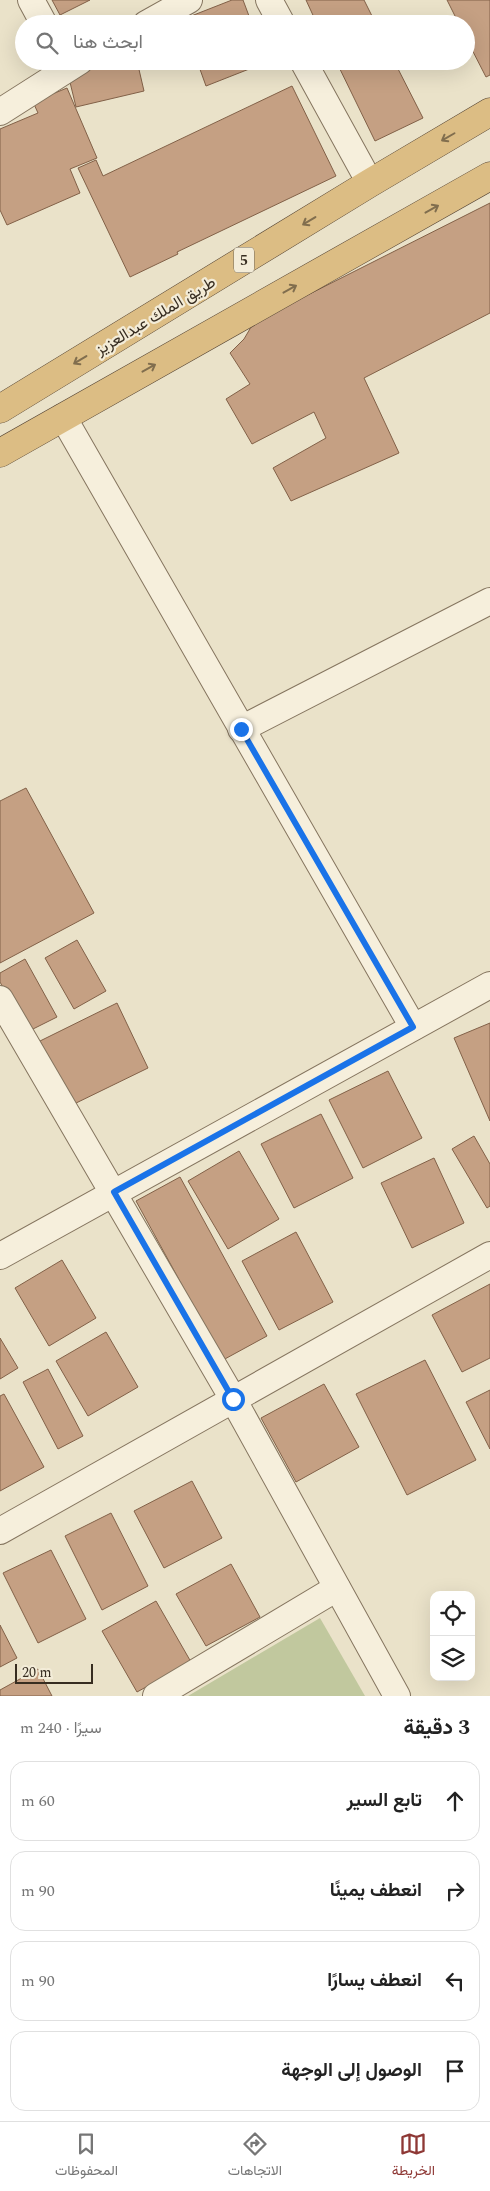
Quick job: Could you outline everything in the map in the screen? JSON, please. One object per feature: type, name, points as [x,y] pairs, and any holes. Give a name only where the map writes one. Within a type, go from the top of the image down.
[{"type":"highway","name":"طريق الملك عبدالعزيز","points":[[0,409],[490,112]]},
{"type":"highway","points":[[0,453],[490,176]]},
{"type":"street","points":[[31,0],[39,15]]},
{"type":"street","points":[[162,15],[189,0]]},
{"type":"street","points":[[269,0],[277,15]]},
{"type":"street","points":[[0,112],[62,70]]},
{"type":"street","points":[[308,70],[370,183]]},
{"type":"street","points":[[62,417],[413,1027]]},
{"type":"street","points":[[241,729],[490,601]]},
{"type":"street","points":[[0,1256],[490,985]]},
{"type":"street","points":[[0,999],[233,1399],[397,1696]]},
{"type":"street","points":[[0,1530],[490,1256]]},
{"type":"street","points":[[156,1696],[337,1588]]},
{"type":"green space","points":[[320,1618],[365,1696],[188,1696]]},
{"type":"building","points":[[52,0],[90,0],[60,15]]},
{"type":"building","points":[[232,0],[243,0],[249,15],[194,15]]},
{"type":"building","points":[[306,0],[364,0],[372,15],[313,15]]},
{"type":"building","points":[[447,0],[490,0],[490,75],[486,77],[475,56],[475,15],[454,15]]},
{"type":"building","points":[[84,70],[139,70],[144,91],[76,107],[68,74]]},
{"type":"building","points":[[200,70],[247,70],[206,86]]},
{"type":"building","points":[[340,70],[399,70],[423,118],[375,141]]},
{"type":"building","points":[[292,86],[336,176],[177,252],[178,254],[130,277],[78,168],[96,160],[103,176]]},
{"type":"building","points":[[67,88],[97,158],[70,169],[80,193],[7,225],[0,210],[0,129],[38,113],[33,102]]},
{"type":"building","points":[[490,203],[490,313],[364,378],[399,453],[291,501],[273,468],[326,438],[314,412],[252,444],[226,399],[250,384],[230,353],[244,339],[254,322]]},
{"type":"building","points":[[26,788],[94,913],[0,963],[0,801]]},
{"type":"building","points":[[77,940],[106,991],[74,1009],[45,958]]},
{"type":"building","points":[[25,959],[57,1017],[27,1032],[0,982],[0,973]]},
{"type":"building","points":[[117,1003],[148,1068],[72,1105],[40,1041]]},
{"type":"building","points":[[490,1023],[490,1121],[454,1038]]},
{"type":"building","points":[[388,1071],[422,1138],[363,1168],[329,1100]]},
{"type":"building","points":[[321,1114],[353,1178],[294,1208],[261,1144]]},
{"type":"building","points":[[474,1136],[490,1164],[490,1206],[487,1208],[452,1149]]},
{"type":"building","points":[[239,1151],[279,1219],[228,1249],[188,1181]]},
{"type":"building","points":[[434,1158],[464,1223],[412,1248],[381,1183]]},
{"type":"building","points":[[180,1177],[267,1336],[223,1360],[136,1201]]},
{"type":"building","points":[[296,1232],[333,1302],[279,1330],[242,1261]]},
{"type":"building","points":[[62,1260],[96,1318],[49,1346],[15,1288]]},
{"type":"building","points":[[490,1284],[490,1358],[462,1372],[432,1315]]},
{"type":"building","points":[[106,1332],[138,1387],[88,1416],[56,1361]]},
{"type":"building","points":[[0,1338],[18,1368],[0,1379]]},
{"type":"building","points":[[425,1360],[476,1460],[407,1495],[356,1394]]},
{"type":"building","points":[[48,1369],[83,1436],[58,1449],[23,1382]]},
{"type":"building","points":[[324,1384],[359,1447],[296,1482],[261,1418]]},
{"type":"building","points":[[490,1390],[490,1449],[466,1402]]},
{"type":"building","points":[[4,1394],[44,1467],[0,1491],[0,1396]]},
{"type":"building","points":[[192,1481],[222,1538],[164,1568],[134,1511]]},
{"type":"building","points":[[111,1513],[148,1586],[102,1610],[65,1536]]},
{"type":"building","points":[[51,1550],[86,1619],[38,1643],[3,1573]]},
{"type":"building","points":[[231,1564],[260,1617],[206,1646],[176,1594]]},
{"type":"building","points":[[156,1601],[191,1662],[137,1692],[102,1631]]},
{"type":"building","points":[[0,1625],[17,1658],[0,1667]]},
{"type":"building","points":[[38,1669],[52,1696],[0,1696],[0,1690]]},
{"type":"route","points":[[233,1399],[114,1192],[413,1027],[241,729]]}]
